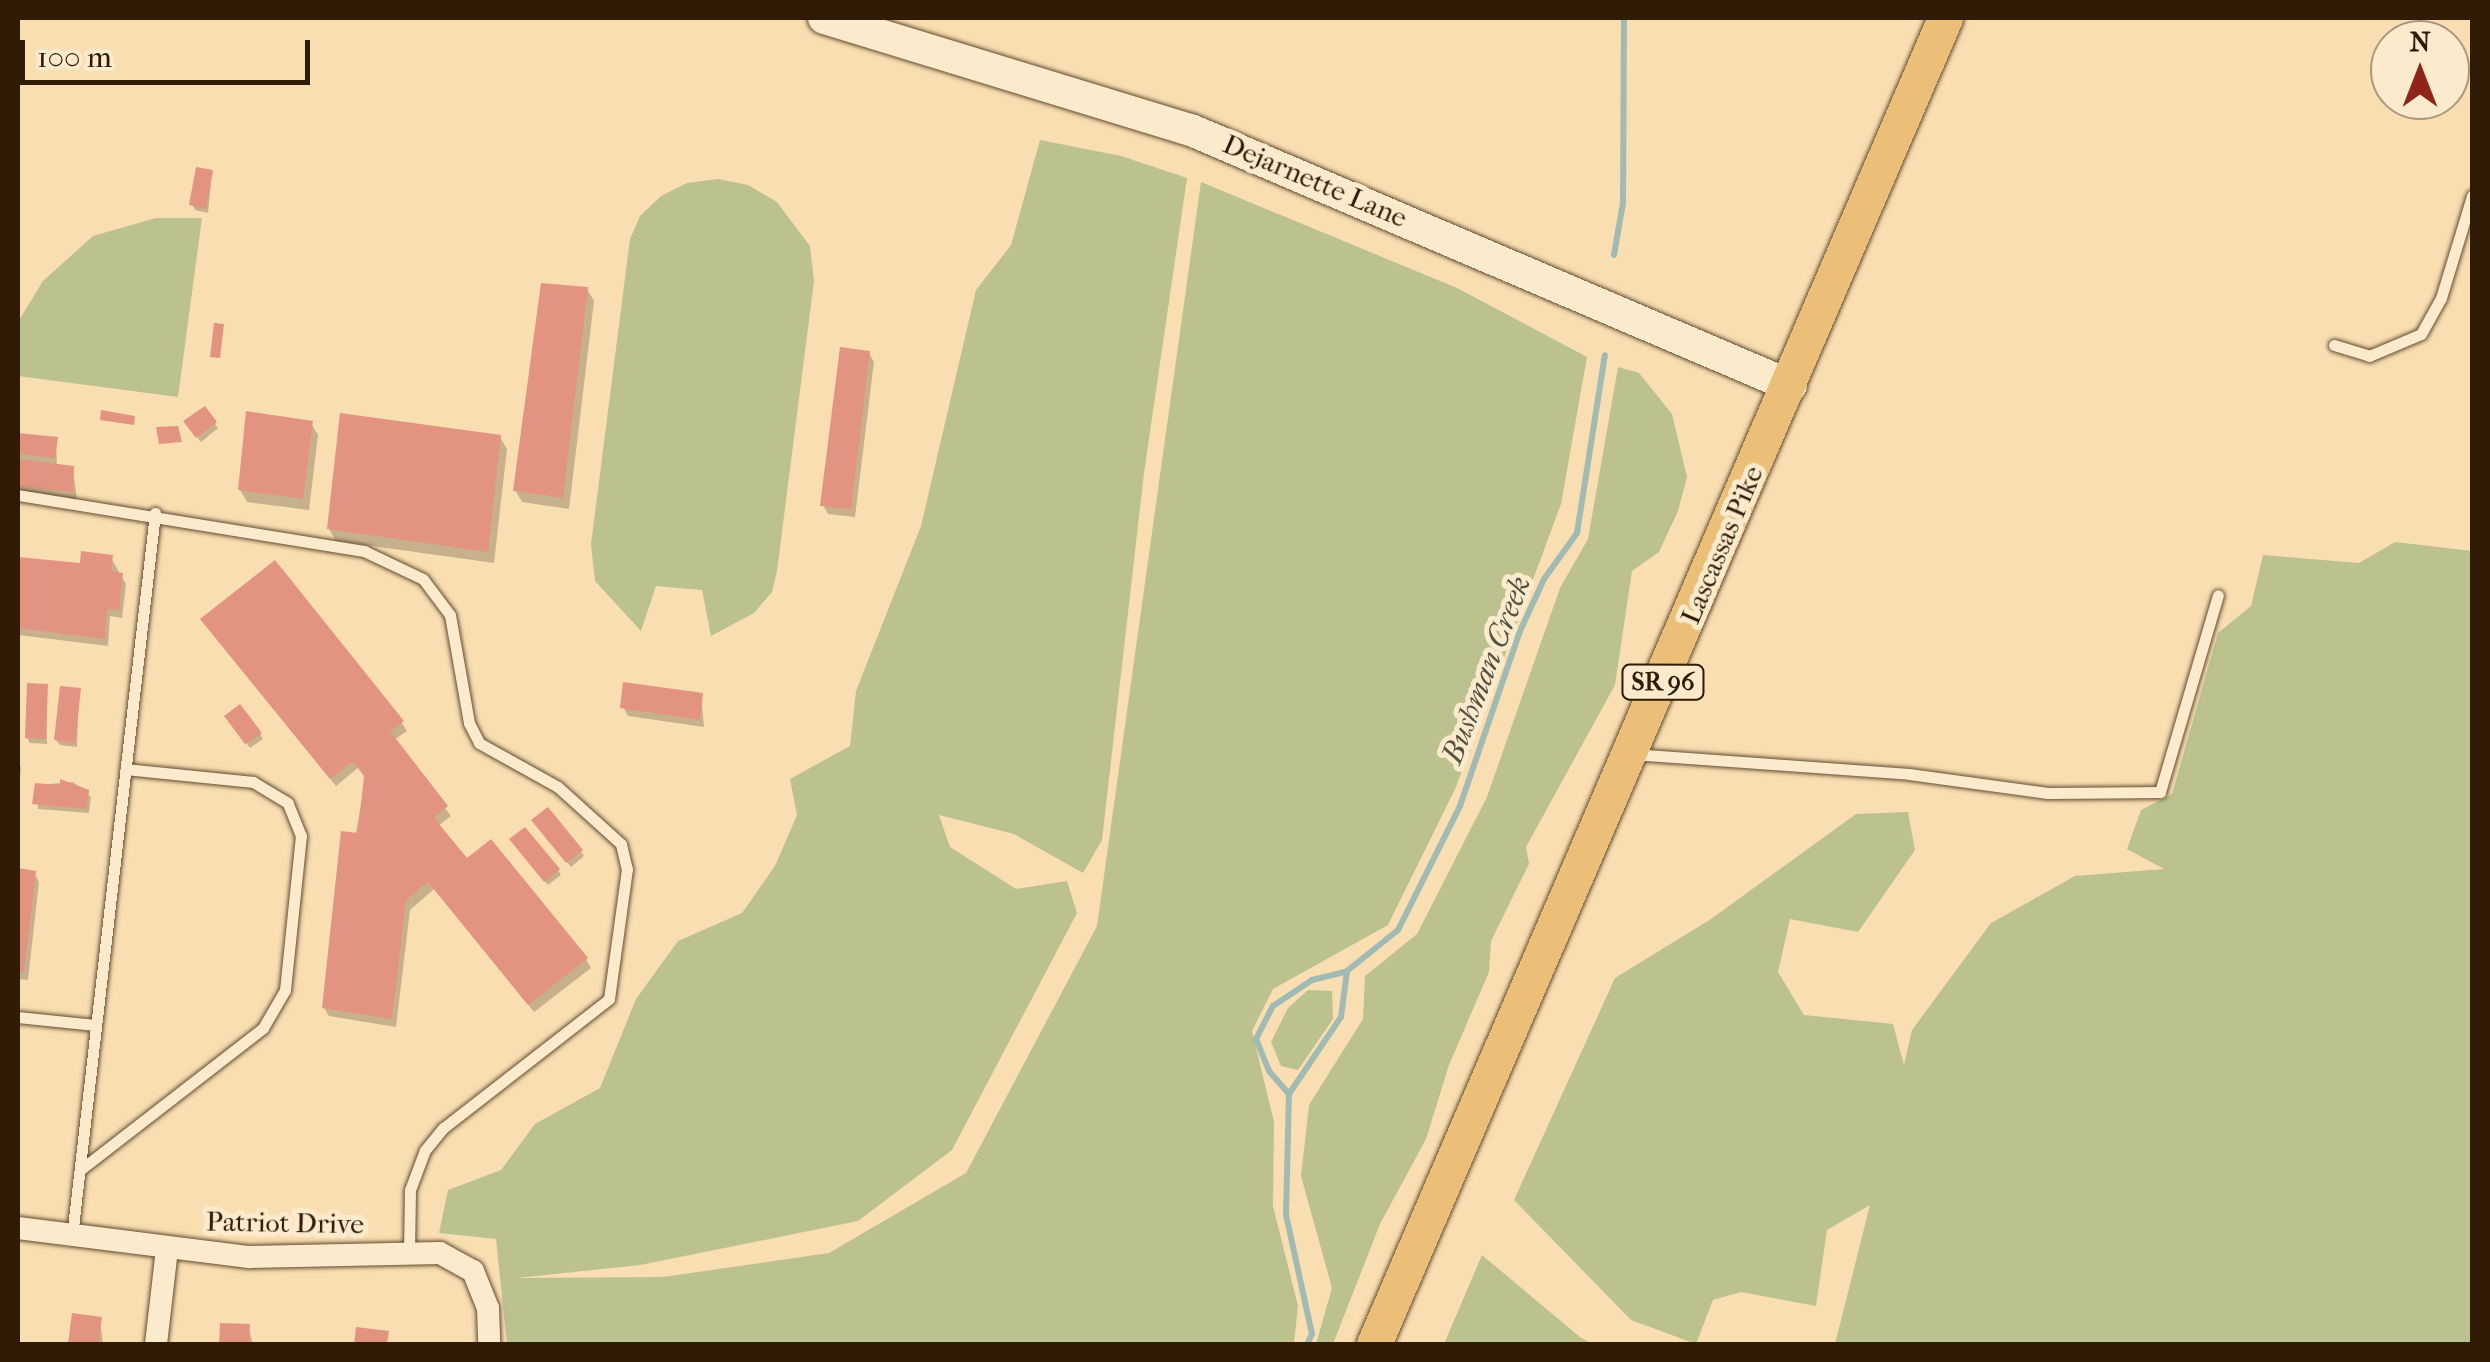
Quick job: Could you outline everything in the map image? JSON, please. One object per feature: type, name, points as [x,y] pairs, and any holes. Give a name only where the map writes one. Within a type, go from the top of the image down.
[{"type":"main road","name":"Dejarnette Lane","points":[[824,18],[1191,130],[1791,386]]},
{"type":"main road","name":"Lascassas Pike","points":[[1374,1344],[1791,386],[1945,18]]},
{"type":"street","name":"Patriot Drive","points":[[18,1228],[168,1250],[249,1257],[440,1253],[472,1270],[488,1308],[489,1344]]},
{"type":"street","points":[[156,1344],[168,1250]]},
{"type":"lane","points":[[2334,345],[2369,356],[2421,334],[2442,298],[2472,196]]},
{"type":"lane","points":[[18,495],[155,512],[364,552],[424,579],[450,615],[469,724],[479,743],[558,787],[621,844],[628,869],[608,999],[443,1128],[425,1150],[410,1190],[409,1253]]},
{"type":"lane","points":[[72,1236],[155,512]]},
{"type":"lane","points":[[1632,754],[1909,774],[2048,794],[2160,792],[2218,594]]},
{"type":"lane","points":[[80,1170],[263,1028],[285,990],[301,836],[288,803],[253,782],[126,769]]},
{"type":"lane","points":[[18,1017],[95,1025]]},
{"type":"green space","points":[[1040,140],[1121,156],[1187,178],[1144,473],[1102,840],[1083,873],[1014,834],[939,815],[950,847],[1016,889],[1067,881],[1077,913],[952,1150],[858,1221],[640,1265],[517,1278],[663,1277],[829,1253],[966,1173],[1097,926],[1201,182],[1457,288],[1587,357],[1561,504],[1456,787],[1388,925],[1273,989],[1252,1031],[1274,1122],[1273,1206],[1298,1306],[1294,1344],[507,1344],[496,1239],[439,1233],[448,1190],[501,1170],[535,1124],[600,1088],[636,999],[678,941],[742,913],[775,866],[797,815],[790,779],[850,746],[856,691],[921,526],[976,290],[1011,245]]},
{"type":"green space","points":[[718,179],[748,185],[777,202],[810,246],[814,281],[777,571],[772,592],[754,613],[711,636],[702,590],[656,586],[641,631],[595,581],[591,544],[630,239],[640,216],[661,196],[687,183]]},
{"type":"green space","points":[[156,218],[202,218],[178,397],[18,376],[18,322],[43,281],[93,236]]},
{"type":"green space","points":[[1618,367],[1639,373],[1672,414],[1687,477],[1678,511],[1659,552],[1632,571],[1615,685],[1526,847],[1529,864],[1491,941],[1489,972],[1449,1065],[1426,1139],[1380,1224],[1333,1344],[1316,1344],[1332,1288],[1301,1176],[1309,1105],[1363,1019],[1365,976],[1417,934],[1487,797],[1560,588],[1588,539]]},
{"type":"green space","points":[[2395,542],[2472,551],[2472,1344],[1835,1344],[1870,1205],[1827,1230],[1816,1306],[1741,1292],[1713,1300],[1696,1344],[1631,1320],[1514,1200],[1615,978],[1711,919],[1856,814],[1908,812],[1915,850],[1858,932],[1790,919],[1778,972],[1804,1015],[1893,1024],[1904,1065],[1912,1030],[1991,923],[2075,876],[2164,869],[2127,849],[2141,810],[2172,794],[2218,633],[2251,606],[2263,555],[2359,563]]},
{"type":"green space","points":[[1308,990],[1332,991],[1333,1019],[1298,1070],[1281,1066],[1271,1042],[1288,1008]]},
{"type":"green space","points":[[1482,1255],[1580,1337],[1592,1344],[1444,1344]]},
{"type":"building","points":[[196,167],[213,170],[206,209],[189,205]]},
{"type":"building","points":[[541,283],[588,287],[563,498],[513,491]]},
{"type":"building","points":[[214,323],[224,324],[220,358],[210,357]]},
{"type":"building","points":[[840,347],[870,351],[851,509],[820,506]]},
{"type":"building","points":[[205,406],[217,422],[196,438],[183,421]]},
{"type":"building","points":[[101,410],[135,416],[134,425],[100,420]]},
{"type":"building","points":[[246,411],[313,421],[303,499],[238,490]]},
{"type":"building","points":[[340,413],[501,435],[488,552],[327,529]]},
{"type":"building","points":[[178,426],[182,442],[159,444],[156,427]]},
{"type":"building","points":[[18,433],[58,437],[55,458],[18,454]]},
{"type":"building","points":[[18,459],[74,466],[73,492],[18,487]]},
{"type":"building","points":[[81,551],[113,555],[111,571],[123,573],[119,610],[107,609],[105,639],[18,628],[18,557],[80,563]]},
{"type":"building","points":[[275,560],[404,721],[390,731],[448,806],[434,818],[467,858],[491,839],[588,958],[528,1005],[428,882],[406,900],[392,1019],[322,1008],[341,831],[358,833],[364,776],[353,761],[330,779],[200,619]]},
{"type":"building","points":[[623,682],[703,693],[700,720],[620,708]]},
{"type":"building","points":[[27,683],[48,684],[46,739],[25,738]]},
{"type":"building","points":[[60,686],[81,688],[75,743],[54,740]]},
{"type":"building","points":[[240,704],[262,733],[245,744],[224,716]]},
{"type":"building","points":[[60,779],[89,790],[87,809],[32,804],[35,783],[60,785]]},
{"type":"building","points":[[548,807],[583,850],[566,863],[531,820]]},
{"type":"building","points":[[525,827],[560,869],[544,882],[509,839]]},
{"type":"building","points":[[18,868],[36,871],[24,972],[18,972]]},
{"type":"building","points":[[72,1313],[102,1317],[98,1344],[68,1344]]},
{"type":"building","points":[[220,1323],[250,1324],[249,1344],[219,1344]]},
{"type":"building","points":[[356,1327],[389,1331],[387,1344],[354,1344]]},
{"type":"waterway","name":"Bushman Creek","points":[[1614,255],[1623,203],[1624,18]]},
{"type":"waterway","name":"Bushman Creek","points":[[1307,1344],[1312,1334],[1286,1215],[1289,1094],[1341,1017],[1347,971],[1398,930],[1460,806],[1520,631],[1544,579],[1577,533],[1605,355]]},
{"type":"waterway","name":"Bushman Creek","points":[[1289,1094],[1269,1071],[1256,1039],[1273,1006],[1312,980],[1347,971]]}]
